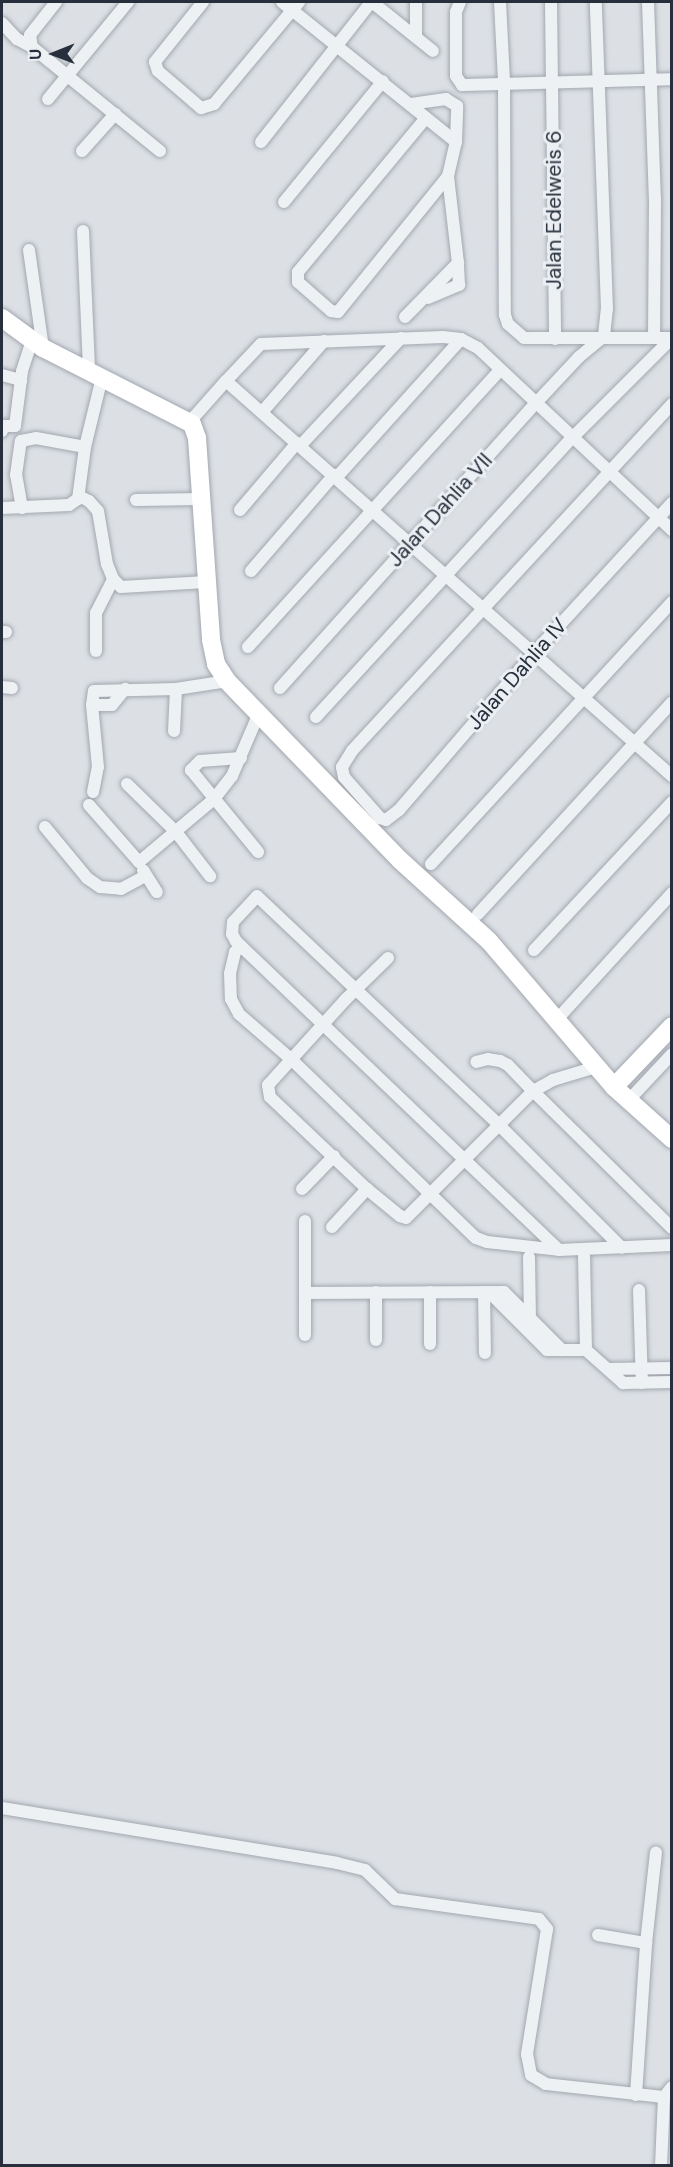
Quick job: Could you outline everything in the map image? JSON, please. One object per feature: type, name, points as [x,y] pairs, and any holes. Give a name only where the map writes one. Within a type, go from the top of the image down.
[{"type":"street","points":[[32,47],[30,35],[56,2]]},
{"type":"street","points":[[48,99],[128,2]]},
{"type":"street","points":[[203,2],[155,62],[158,71],[201,108],[214,104],[291,4],[383,81],[424,119],[456,142]]},
{"type":"street","points":[[261,142],[371,2],[433,51]]},
{"type":"street","points":[[416,2],[416,37]]},
{"type":"street","points":[[460,2],[456,12],[459,82],[466,85],[504,82],[672,79]]},
{"type":"street","points":[[500,2],[504,82],[505,315],[513,330],[524,338],[604,336],[672,338]]},
{"type":"street","name":"Jalan Edelweis 6","points":[[550,2],[553,81],[555,339]]},
{"type":"street","points":[[596,2],[607,309],[604,336]]},
{"type":"street","points":[[648,2],[655,199],[654,338]]},
{"type":"street","points":[[2,22],[17,39],[32,47],[160,151]]},
{"type":"street","points":[[284,202],[383,81]]},
{"type":"street","points":[[405,317],[422,301],[459,285],[459,263],[448,176],[456,142],[458,109],[454,102],[446,99],[409,104]]},
{"type":"street","points":[[82,151],[115,114]]},
{"type":"street","points":[[424,119],[298,272],[298,282],[331,311],[338,312],[448,176]]},
{"type":"street","points":[[2,508],[69,505],[79,496],[96,374],[83,231]]},
{"type":"street","points":[[2,431],[2,426],[15,426],[21,380],[37,344],[29,250]]},
{"type":"street","points":[[2,318],[37,344],[96,374],[195,417]]},
{"type":"street","name":"Jalan Dahlia VII","points":[[280,688],[535,404],[579,357],[604,336]]},
{"type":"street","points":[[240,510],[401,338]]},
{"type":"street","points":[[672,530],[477,348],[461,339],[401,338],[261,344],[195,417],[211,640],[216,664],[226,681],[400,860],[489,941],[614,1087],[672,1139]]},
{"type":"street","points":[[316,717],[573,437],[672,338]]},
{"type":"street","points":[[251,571],[461,339]]},
{"type":"street","points":[[262,411],[324,341]]},
{"type":"street","points":[[248,647],[374,512],[500,370]]},
{"type":"street","points":[[2,375],[21,380]]},
{"type":"street","points":[[226,381],[584,697],[633,744],[672,776]]},
{"type":"street","points":[[484,610],[672,404]]},
{"type":"street","points":[[22,508],[16,475],[21,441],[36,438],[85,447]]},
{"type":"street","points":[[79,496],[89,501],[98,512],[107,564],[113,579],[121,586],[134,588],[206,582]]},
{"type":"street","points":[[136,500],[200,499]]},
{"type":"street","name":"Jalan Dahlia IV","points":[[484,610],[344,762],[342,767],[344,777],[380,818],[386,820],[391,817],[534,653],[672,503]]},
{"type":"street","points":[[96,651],[96,613],[113,579]]},
{"type":"street","points":[[431,864],[672,602]]},
{"type":"street","points":[[93,792],[98,767],[92,705],[93,694],[96,690],[176,689],[226,681]]},
{"type":"street","points":[[174,731],[176,689]]},
{"type":"street","points":[[478,914],[672,702]]},
{"type":"street","points":[[139,862],[214,799],[232,776],[259,713]]},
{"type":"street","points":[[241,758],[206,760],[192,766],[191,773],[258,852]]},
{"type":"street","points":[[127,783],[176,832],[210,876]]},
{"type":"street","points":[[534,950],[672,802]]},
{"type":"street","points":[[89,805],[139,862],[145,876],[157,892]]},
{"type":"street","points":[[45,826],[87,878],[100,888],[121,889],[145,876]]},
{"type":"street","points":[[561,1015],[672,893]]},
{"type":"street","points":[[559,1250],[241,946],[232,934],[232,925],[258,896],[498,1124],[622,1248]]},
{"type":"street","points":[[241,946],[236,952],[230,973],[233,1005],[239,1014],[291,1059],[482,1241],[559,1250],[672,1245]]},
{"type":"street","points":[[388,958],[291,1059],[268,1085],[268,1093],[367,1189],[404,1218],[409,1217],[533,1090],[553,1080],[596,1067]]},
{"type":"street","points":[[614,1087],[672,1026]]},
{"type":"street","points":[[628,1101],[672,1054]]},
{"type":"street","points":[[476,1062],[488,1059],[508,1065],[672,1228]]},
{"type":"street","points":[[302,1189],[334,1156]]},
{"type":"street","points":[[332,1227],[367,1189]]},
{"type":"street","points":[[305,1221],[305,1335]]},
{"type":"street","points":[[585,1256],[586,1350]]},
{"type":"street","points":[[530,1257],[530,1318]]},
{"type":"street","points":[[639,1290],[642,1383]]},
{"type":"street","points":[[376,1292],[376,1340]]},
{"type":"street","points":[[430,1292],[430,1344]]},
{"type":"street","points":[[487,1292],[547,1350],[586,1350],[623,1383],[672,1382]]},
{"type":"street","points":[[485,1353],[487,1292]]},
{"type":"street","points":[[305,1293],[504,1292],[562,1350]]},
{"type":"street","points":[[608,1369],[672,1368]]},
{"type":"street","points":[[2,1808],[337,1863],[365,1870],[395,1899],[539,1919],[547,1929],[527,2054],[531,2075],[546,2084],[636,2095],[668,2092],[661,2166]]},
{"type":"street","points":[[636,2095],[646,1943],[656,1853]]},
{"type":"street","points":[[598,1935],[646,1943]]}]
